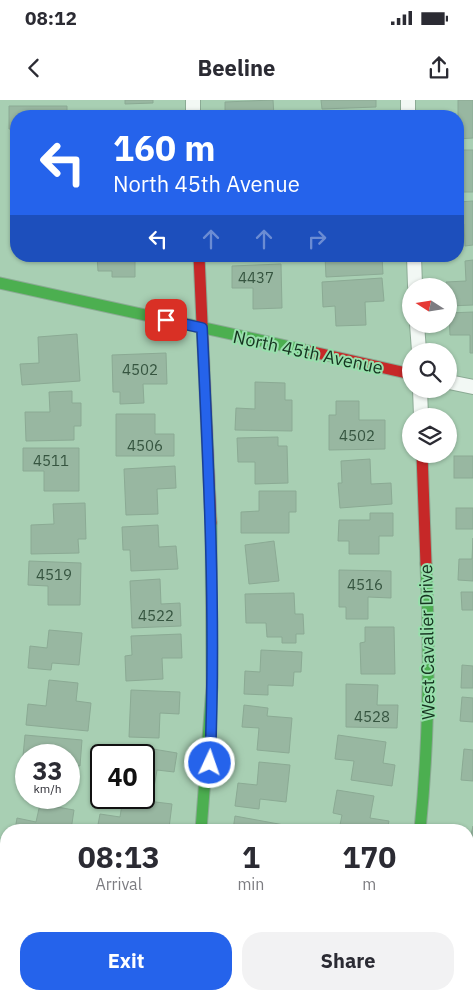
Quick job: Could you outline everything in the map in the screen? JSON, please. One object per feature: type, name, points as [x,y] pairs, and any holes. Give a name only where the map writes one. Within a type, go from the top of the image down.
[{"type":"street","points":[[199,262],[212,521],[210,763],[202,824]]},
{"type":"street","points":[[414,262],[415,278]]},
{"type":"street","name":"North 45th Avenue","points":[[0,283],[402,372]]},
{"type":"street","points":[[457,384],[473,387]]},
{"type":"street","name":"West Cavalier Drive","points":[[421,824],[429,728],[430,663],[422,463]]},
{"type":"building","points":[[125,100],[153,100],[153,103],[125,104]]},
{"type":"building","points":[[273,100],[274,110],[225,110],[225,102]]},
{"type":"building","points":[[321,100],[376,100],[376,107],[322,109]]},
{"type":"building","points":[[458,100],[473,100],[473,138],[464,139],[464,110],[458,110]]},
{"type":"building","points":[[9,106],[67,106],[67,110],[10,110],[9,129]]},
{"type":"building","points":[[464,150],[473,150],[473,192],[464,192]]},
{"type":"building","points":[[473,201],[473,245],[465,246],[464,224],[464,202]]},
{"type":"building","points":[[473,260],[473,305],[458,306],[458,281],[466,281],[465,261]]},
{"type":"building","points":[[97,262],[135,262],[135,277],[112,277],[112,271],[98,271]]},
{"type":"building","points":[[325,262],[382,262],[383,274],[326,277]]},
{"type":"building","points":[[281,264],[282,308],[253,309],[253,288],[232,288],[232,266]]},
{"type":"building","points":[[382,278],[384,301],[365,302],[366,325],[336,326],[335,306],[323,307],[322,282]]},
{"type":"building","points":[[473,312],[473,353],[470,353],[470,335],[450,335],[450,333],[458,332],[458,313]]},
{"type":"building","points":[[77,334],[80,381],[22,385],[20,364],[39,363],[38,337]]},
{"type":"building","points":[[166,353],[167,384],[143,384],[144,403],[120,404],[120,392],[113,392],[112,355]]},
{"type":"building","points":[[255,382],[285,383],[285,400],[292,400],[292,431],[235,430],[236,408],[255,409]]},
{"type":"building","points":[[72,391],[72,403],[81,403],[81,426],[74,426],[74,440],[26,441],[25,412],[50,412],[49,392]]},
{"type":"building","points":[[336,401],[359,401],[359,420],[385,420],[385,449],[329,450],[329,415],[336,415]]},
{"type":"building","points":[[116,414],[155,414],[155,434],[174,434],[174,456],[116,456]]},
{"type":"building","points":[[278,437],[278,446],[287,446],[288,483],[255,484],[255,462],[238,462],[237,438]]},
{"type":"building","points":[[23,448],[79,448],[79,491],[44,491],[44,471],[23,471]]},
{"type":"building","points":[[457,456],[473,456],[473,478],[454,478],[454,463],[457,463]]},
{"type":"building","points":[[370,459],[371,484],[391,483],[392,504],[340,508],[338,483],[342,483],[341,461]]},
{"type":"building","points":[[175,466],[176,488],[157,489],[158,514],[126,515],[124,469]]},
{"type":"building","points":[[259,491],[296,491],[296,512],[289,512],[289,533],[241,533],[241,512],[259,511]]},
{"type":"building","points":[[85,503],[86,539],[78,539],[79,553],[31,554],[31,525],[54,524],[53,504]]},
{"type":"building","points":[[456,508],[473,508],[473,529],[456,529]]},
{"type":"building","points":[[370,513],[393,513],[393,536],[379,536],[379,554],[349,554],[349,541],[338,541],[339,520],[370,520]]},
{"type":"building","points":[[158,525],[159,547],[176,546],[178,569],[131,571],[130,550],[123,550],[122,527]]},
{"type":"building","points":[[473,538],[473,581],[458,580],[459,559],[472,559]]},
{"type":"building","points":[[274,541],[279,581],[249,584],[245,545]]},
{"type":"building","points":[[29,561],[81,563],[80,605],[48,605],[48,586],[28,585]]},
{"type":"building","points":[[339,570],[391,571],[391,598],[368,597],[368,619],[346,619],[346,607],[339,607]]},
{"type":"building","points":[[160,579],[161,604],[180,603],[181,626],[132,628],[130,581]]},
{"type":"building","points":[[461,592],[473,592],[473,610],[462,610]]},
{"type":"building","points":[[294,593],[295,614],[303,614],[304,634],[296,634],[296,643],[282,643],[282,637],[267,637],[266,623],[246,623],[245,594]]},
{"type":"building","points":[[365,627],[394,627],[395,674],[361,674],[360,643],[365,642]]},
{"type":"building","points":[[49,630],[82,633],[79,665],[52,663],[51,670],[28,668],[30,646],[47,648]]},
{"type":"building","points":[[181,634],[182,658],[162,658],[163,679],[126,681],[125,656],[132,655],[131,636]]},
{"type":"building","points":[[261,650],[302,652],[301,672],[294,672],[293,686],[268,685],[268,695],[244,694],[245,671],[260,672]]},
{"type":"building","points":[[462,665],[473,666],[473,688],[461,688]]},
{"type":"building","points":[[49,680],[78,683],[76,701],[91,703],[88,731],[26,725],[28,704],[46,706]]},
{"type":"building","points":[[346,684],[378,685],[377,705],[398,705],[397,728],[346,727]]},
{"type":"building","points":[[131,690],[180,692],[179,714],[160,713],[159,738],[129,737]]},
{"type":"building","points":[[462,697],[473,698],[473,722],[460,721]]},
{"type":"building","points":[[244,705],[268,708],[267,716],[292,718],[289,753],[257,750],[259,728],[242,727]]},
{"type":"building","points":[[25,735],[82,740],[80,766],[80,744],[24,744]]},
{"type":"building","points":[[338,735],[386,742],[383,763],[395,765],[392,786],[351,780],[354,761],[335,759]]},
{"type":"building","points":[[155,749],[177,753],[174,772],[157,770],[155,782]]},
{"type":"building","points":[[464,749],[473,750],[473,781],[461,780]]},
{"type":"building","points":[[259,762],[290,765],[286,802],[260,799],[259,809],[235,806],[238,783],[257,785]]},
{"type":"building","points":[[337,790],[374,796],[370,818],[389,821],[388,824],[340,824],[342,815],[333,813]]},
{"type":"building","points":[[155,802],[172,804],[170,824],[98,824],[100,814],[120,817],[121,809],[155,809]]},
{"type":"building","points":[[39,809],[74,810],[72,824],[16,824],[17,818],[36,822]]},
{"type":"building","points":[[235,816],[279,824],[234,824]]},
{"type":"traffic: fast","points":[[0,283],[304,350]]},
{"type":"traffic: fast","points":[[201,824],[212,687],[211,523]]},
{"type":"traffic: fast","points":[[420,824],[428,697],[426,564]]},
{"type":"traffic: jam","points":[[199,262],[211,523]]},
{"type":"traffic: jam","points":[[304,350],[402,372]]},
{"type":"traffic: jam","points":[[422,463],[426,564]]},
{"type":"route","points":[[166,320],[202,328],[212,521],[210,763]]}]
